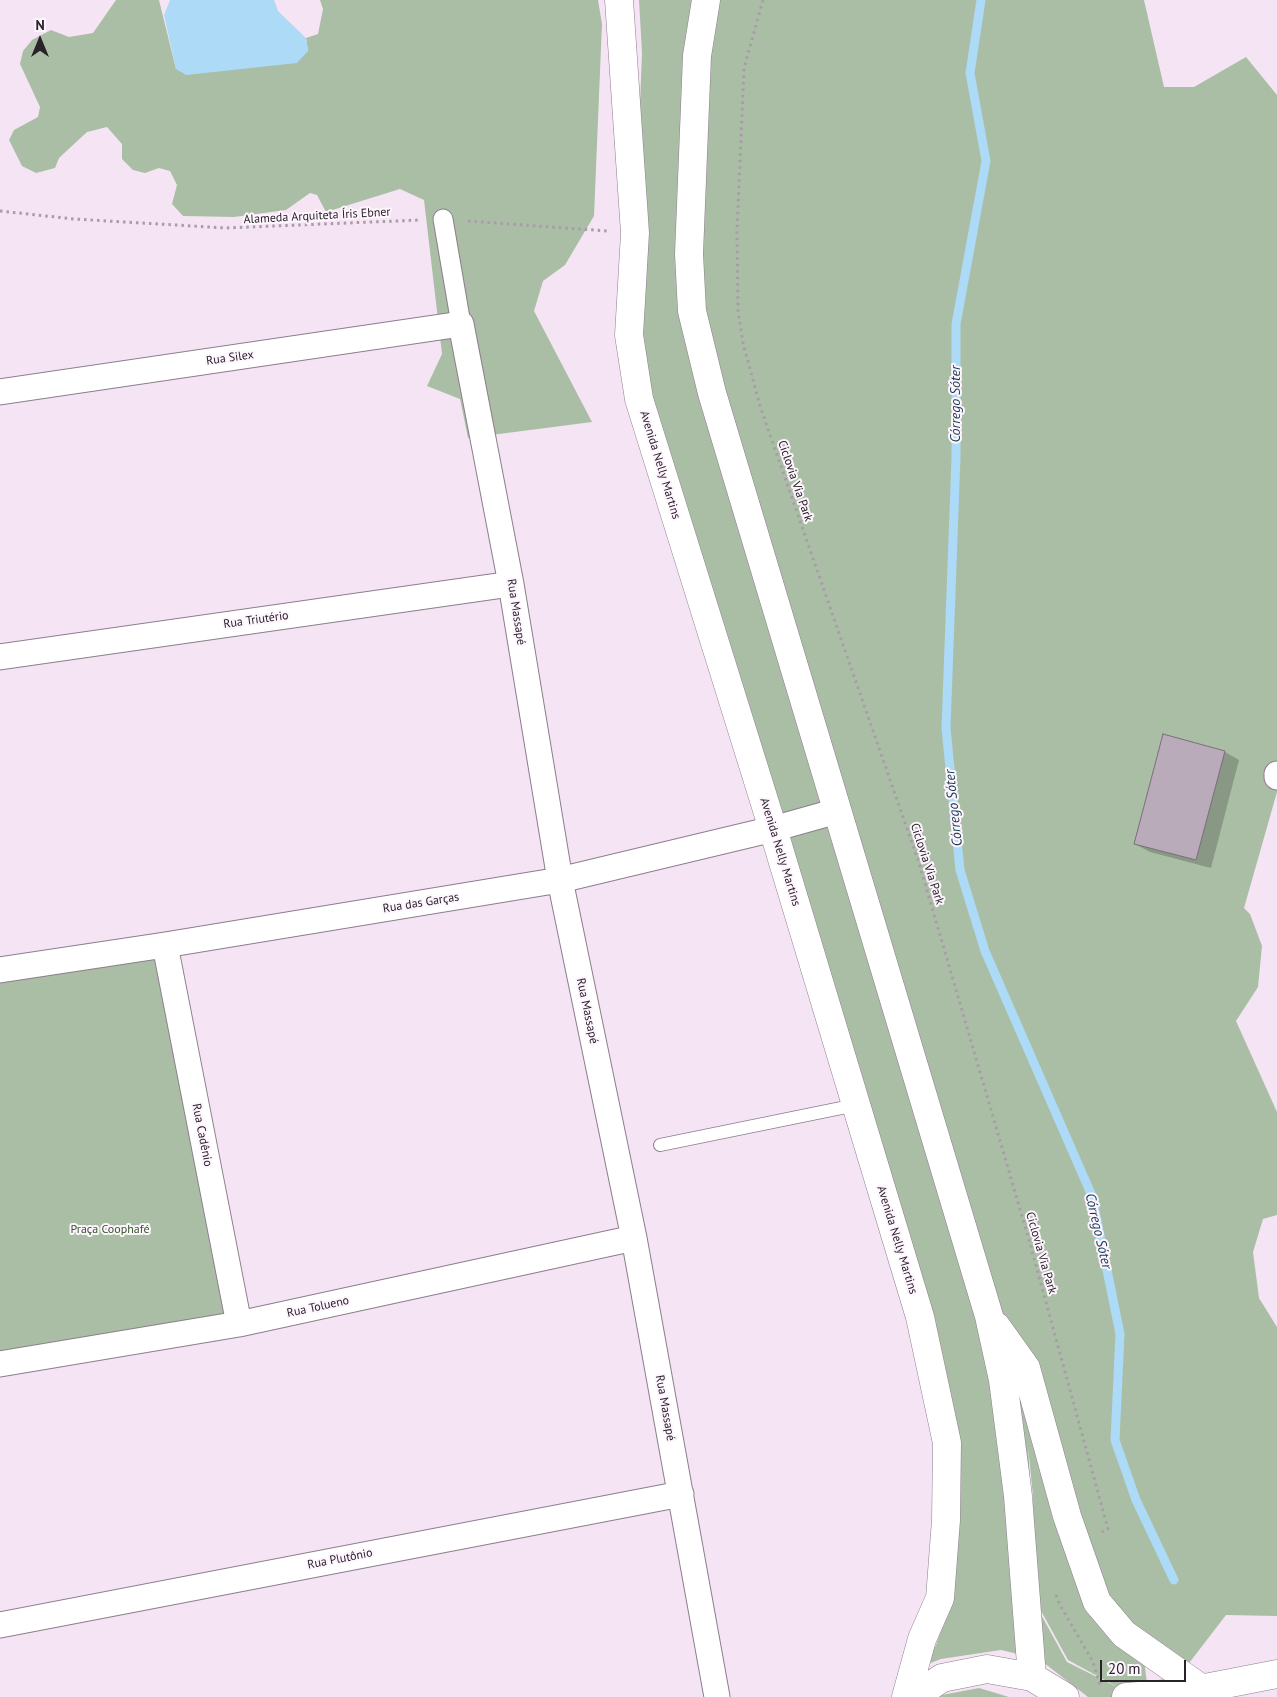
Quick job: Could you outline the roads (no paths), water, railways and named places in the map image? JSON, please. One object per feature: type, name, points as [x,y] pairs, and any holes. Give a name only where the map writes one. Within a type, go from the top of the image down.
[{"type":"main road","name":"Avenida Nelly Martins","points":[[619,0],[635,233],[629,335],[639,399],[773,829],[920,1317],[947,1444],[940,1598],[922,1639],[906,1697]]},
{"type":"main road","points":[[706,0],[697,56],[689,254],[692,311],[715,402],[989,1316],[1002,1380],[1018,1496],[1032,1677]]},
{"type":"main road","points":[[989,1316],[1026,1368],[1067,1516],[1097,1602],[1124,1634],[1202,1689]]},
{"type":"main road","points":[[914,1697],[942,1678],[987,1668],[1032,1677],[1065,1697]]},
{"type":"main road","points":[[1114,1693],[1179,1693],[1277,1674]]},
{"type":"street","points":[[443,219],[461,324]]},
{"type":"street","name":"Rua Silex","points":[[0,392],[461,324]]},
{"type":"street","name":"Rua Massapé","points":[[461,324],[511,584],[560,880],[634,1238],[717,1697]]},
{"type":"street","name":"Rua Triutério","points":[[0,657],[511,584]]},
{"type":"street","name":"Rua das Garças","points":[[0,970],[560,880],[837,812]]},
{"type":"street","name":"Rua Cadênio","points":[[165,945],[239,1324]]},
{"type":"street","name":"Rua Tolueno","points":[[0,1364],[239,1324],[634,1238]]},
{"type":"street","name":"Rua Plutônio","points":[[0,1625],[680,1494]]},
{"type":"lane","points":[[660,1146],[856,1105]]},
{"type":"water","points":[[170,0],[274,0],[278,11],[306,38],[308,51],[297,63],[186,75],[176,69],[164,15]]},
{"type":"waterway","name":"Córrego Sóter","points":[[981,0],[970,73],[986,161],[956,324],[956,457],[946,728],[960,870],[985,951],[1092,1196],[1120,1334],[1115,1440],[1136,1500],[1174,1580]]},
{"type":"park label","name":"Praça Coophafé","points":[[110,1230]]}]
